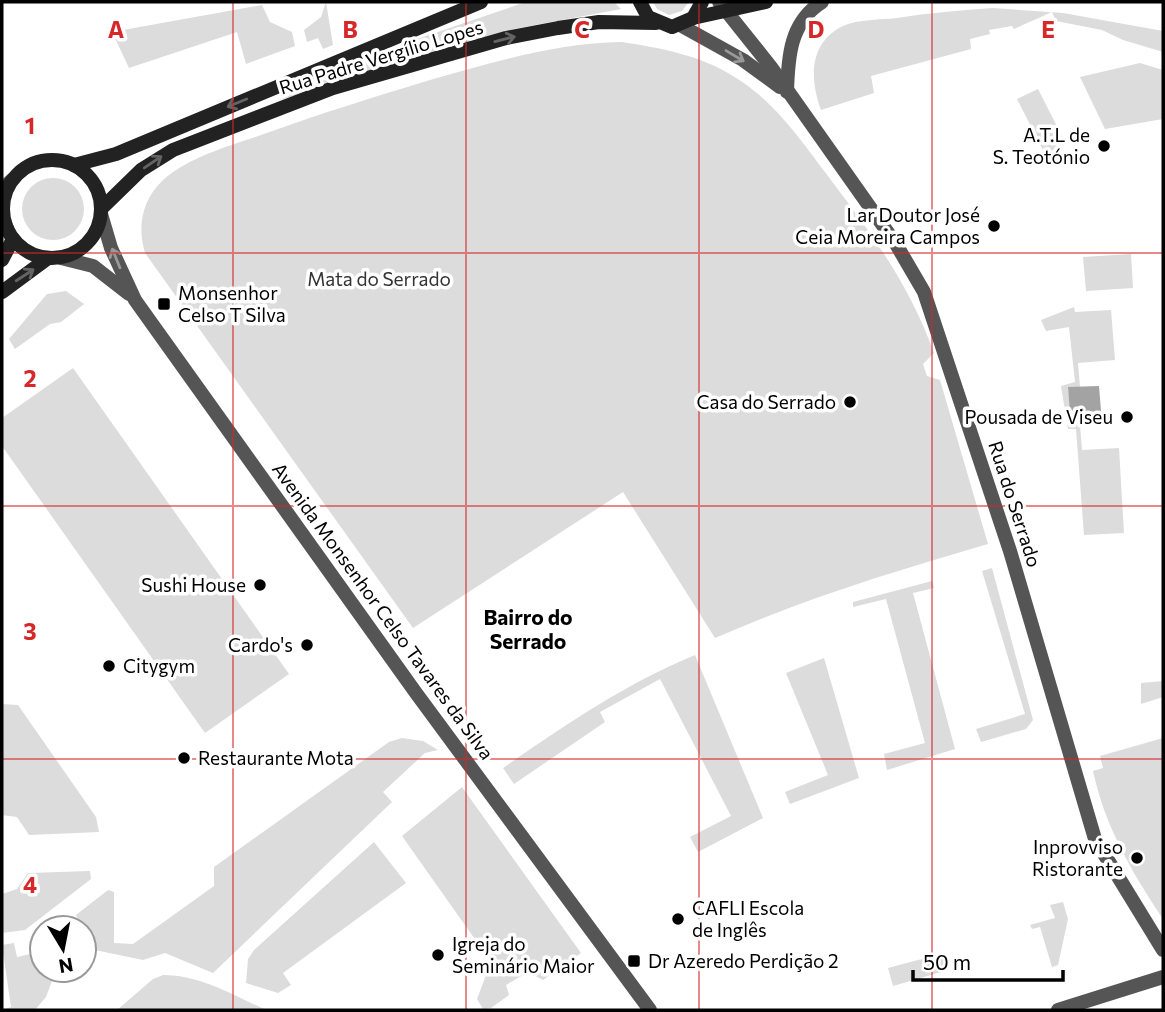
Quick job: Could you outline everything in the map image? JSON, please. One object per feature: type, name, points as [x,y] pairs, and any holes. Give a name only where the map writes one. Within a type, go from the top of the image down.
[{"type":"main road","points":[[2,260],[7,232],[3,203],[7,185],[32,164],[45,160],[74,165],[116,154],[481,2]]},
{"type":"main road","points":[[686,22],[702,2]]},
{"type":"main road","name":"Rua Padre Vergílio Lopes","points":[[102,211],[141,170],[173,150],[333,88],[506,38],[545,30],[599,22],[686,22],[723,6],[766,2]]},
{"type":"main road","points":[[639,4],[656,23]]},
{"type":"main road","points":[[2,292],[54,258],[73,254],[93,238],[102,211],[93,181],[74,165]]},
{"type":"main road","points":[[7,232],[29,252],[54,258]]},
{"type":"street","points":[[787,92],[792,38],[807,14],[822,2]]},
{"type":"street","name":"Rua do Serrado","points":[[723,6],[896,244],[923,292],[1010,551],[1095,839],[1163,950]]},
{"type":"street","points":[[686,22],[787,92]]},
{"type":"street","name":"Avenida Monsenhor Celso Tavares da Silva","points":[[102,211],[111,248],[135,300],[416,693],[650,1010]]},
{"type":"street","name":"Avenida Monsenhor Celso Tavares da Silva","points":[[54,258],[93,266],[135,300]]},
{"type":"street","points":[[1058,1010],[1163,977]]},
{"type":"green space","points":[[326,2],[333,45],[323,49],[318,38],[307,42],[304,30],[321,17]]},
{"type":"green space","points":[[526,2],[614,2],[621,9],[514,29],[277,101],[420,38]]},
{"type":"green space","points":[[653,2],[689,2],[682,11],[669,15],[657,9]]},
{"type":"green space","points":[[262,5],[270,22],[292,32],[295,46],[246,64],[237,32],[129,68],[112,32]]},
{"type":"green space","points":[[993,8],[1052,12],[1014,29],[1012,26],[989,30],[990,34],[970,39],[971,49],[871,76],[874,93],[821,110],[815,87],[815,63],[823,42],[843,26],[862,21]]},
{"type":"green space","points":[[1052,12],[1163,31],[1163,52],[1123,40],[1102,30],[1056,21]]},
{"type":"green space","name":"Mata do Serrado","points":[[622,42],[693,58],[720,69],[747,85],[792,129],[854,211],[899,279],[924,327],[934,353],[923,364],[927,376],[940,380],[988,544],[850,586],[715,638],[623,492],[413,628],[145,253],[141,233],[146,205],[163,180],[186,164],[305,120],[501,60],[573,46]]},
{"type":"green space","points":[[1140,63],[1163,70],[1163,119],[1105,129],[1080,77]]},
{"type":"green space","points":[[1038,89],[1066,144],[1045,154],[1017,99]]},
{"type":"green space","points":[[47,178],[59,178],[75,187],[82,197],[82,221],[75,231],[59,240],[47,240],[36,235],[27,226],[22,215],[22,203],[27,192],[36,183]]},
{"type":"green space","points":[[1131,254],[1133,288],[1086,291],[1083,257]]},
{"type":"green space","points":[[66,291],[84,304],[61,322],[50,324],[15,349],[9,339],[47,294]]},
{"type":"green space","points":[[1074,307],[1075,312],[1111,310],[1115,360],[1078,363],[1080,387],[1068,388],[1072,426],[1080,425],[1082,450],[1119,448],[1124,533],[1084,535],[1076,429],[1068,429],[1061,386],[1075,382],[1069,327],[1046,331],[1041,320]]},
{"type":"green space","points":[[73,368],[289,674],[205,733],[2,446],[2,418]]},
{"type":"green space","points":[[992,568],[1033,720],[1026,729],[981,742],[976,729],[1025,714],[982,571]]},
{"type":"green space","points":[[932,581],[934,588],[913,593],[955,749],[887,770],[884,754],[925,743],[886,599],[853,607],[853,602]]},
{"type":"green space","points":[[695,655],[763,818],[698,852],[690,837],[731,816],[660,679],[600,712],[605,722],[514,784],[503,768],[620,692]]},
{"type":"green space","points":[[824,658],[859,778],[790,804],[785,792],[828,775],[786,673]]},
{"type":"green space","points":[[1163,681],[1163,697],[1141,704],[1141,683]]},
{"type":"green space","points":[[2,704],[18,705],[96,817],[99,832],[29,835],[17,817],[2,815]]},
{"type":"green space","points":[[402,738],[423,741],[438,750],[425,753],[383,792],[392,802],[213,973],[165,953],[143,960],[98,951],[98,914],[77,914],[108,890],[114,892],[114,943],[133,944],[214,886],[214,867],[389,742]]},
{"type":"green space","points":[[1163,738],[1163,919],[1112,830],[1093,771],[1103,768],[1100,756]]},
{"type":"green space","points":[[462,787],[581,953],[543,980],[528,972],[506,985],[509,995],[491,1008],[483,1009],[477,999],[491,962],[402,836]]},
{"type":"green space","points":[[374,842],[406,883],[283,973],[291,985],[278,993],[246,983],[248,959],[254,950]]},
{"type":"green space","points":[[90,871],[91,879],[46,914],[28,914],[28,928],[25,930],[2,933],[2,894],[17,889],[28,873]]},
{"type":"green space","points":[[1063,902],[1068,919],[1058,965],[1052,967],[1040,927],[1032,929],[1030,925],[1055,918],[1050,905]]},
{"type":"green space","points":[[14,943],[17,957],[28,954],[28,984],[51,984],[46,997],[35,1010],[2,1010],[11,1007],[2,945]]},
{"type":"green space","points":[[944,953],[948,970],[893,986],[888,968]]},
{"type":"green space","points":[[163,975],[203,982],[266,1010],[117,1010],[153,979]]},
{"type":"shaded area","points":[[1099,386],[1102,423],[1071,426],[1068,387]]},
{"type":"place","name":"A.T.L de S. Teotónio","points":[[1104,146]]},
{"type":"place","name":"Lar Doutor José Ceia Moreira Campos","points":[[994,226]]},
{"type":"place","name":"Monsenhor Celso T Silva","points":[[164,304]]},
{"type":"place","name":"Casa do Serrado","points":[[850,402]]},
{"type":"place","name":"Pousada de Viseu","points":[[1127,417]]},
{"type":"place","name":"Sushi House","points":[[260,585]]},
{"type":"place","name":"Cardo's","points":[[307,645]]},
{"type":"place","name":"Citygym","points":[[109,666]]},
{"type":"place","name":"Restaurante Mota","points":[[184,758]]},
{"type":"place","name":"Inprovviso Ristorante","points":[[1137,858]]},
{"type":"place","name":"CAFLI Escola de Inglês","points":[[678,919]]},
{"type":"place","name":"Igreja do Seminário Maior","points":[[438,955]]},
{"type":"place","name":"Dr Azeredo Perdição 2","points":[[634,961]]},
{"type":"district","name":"Bairro do Serrado","points":[[528,630]]}]
